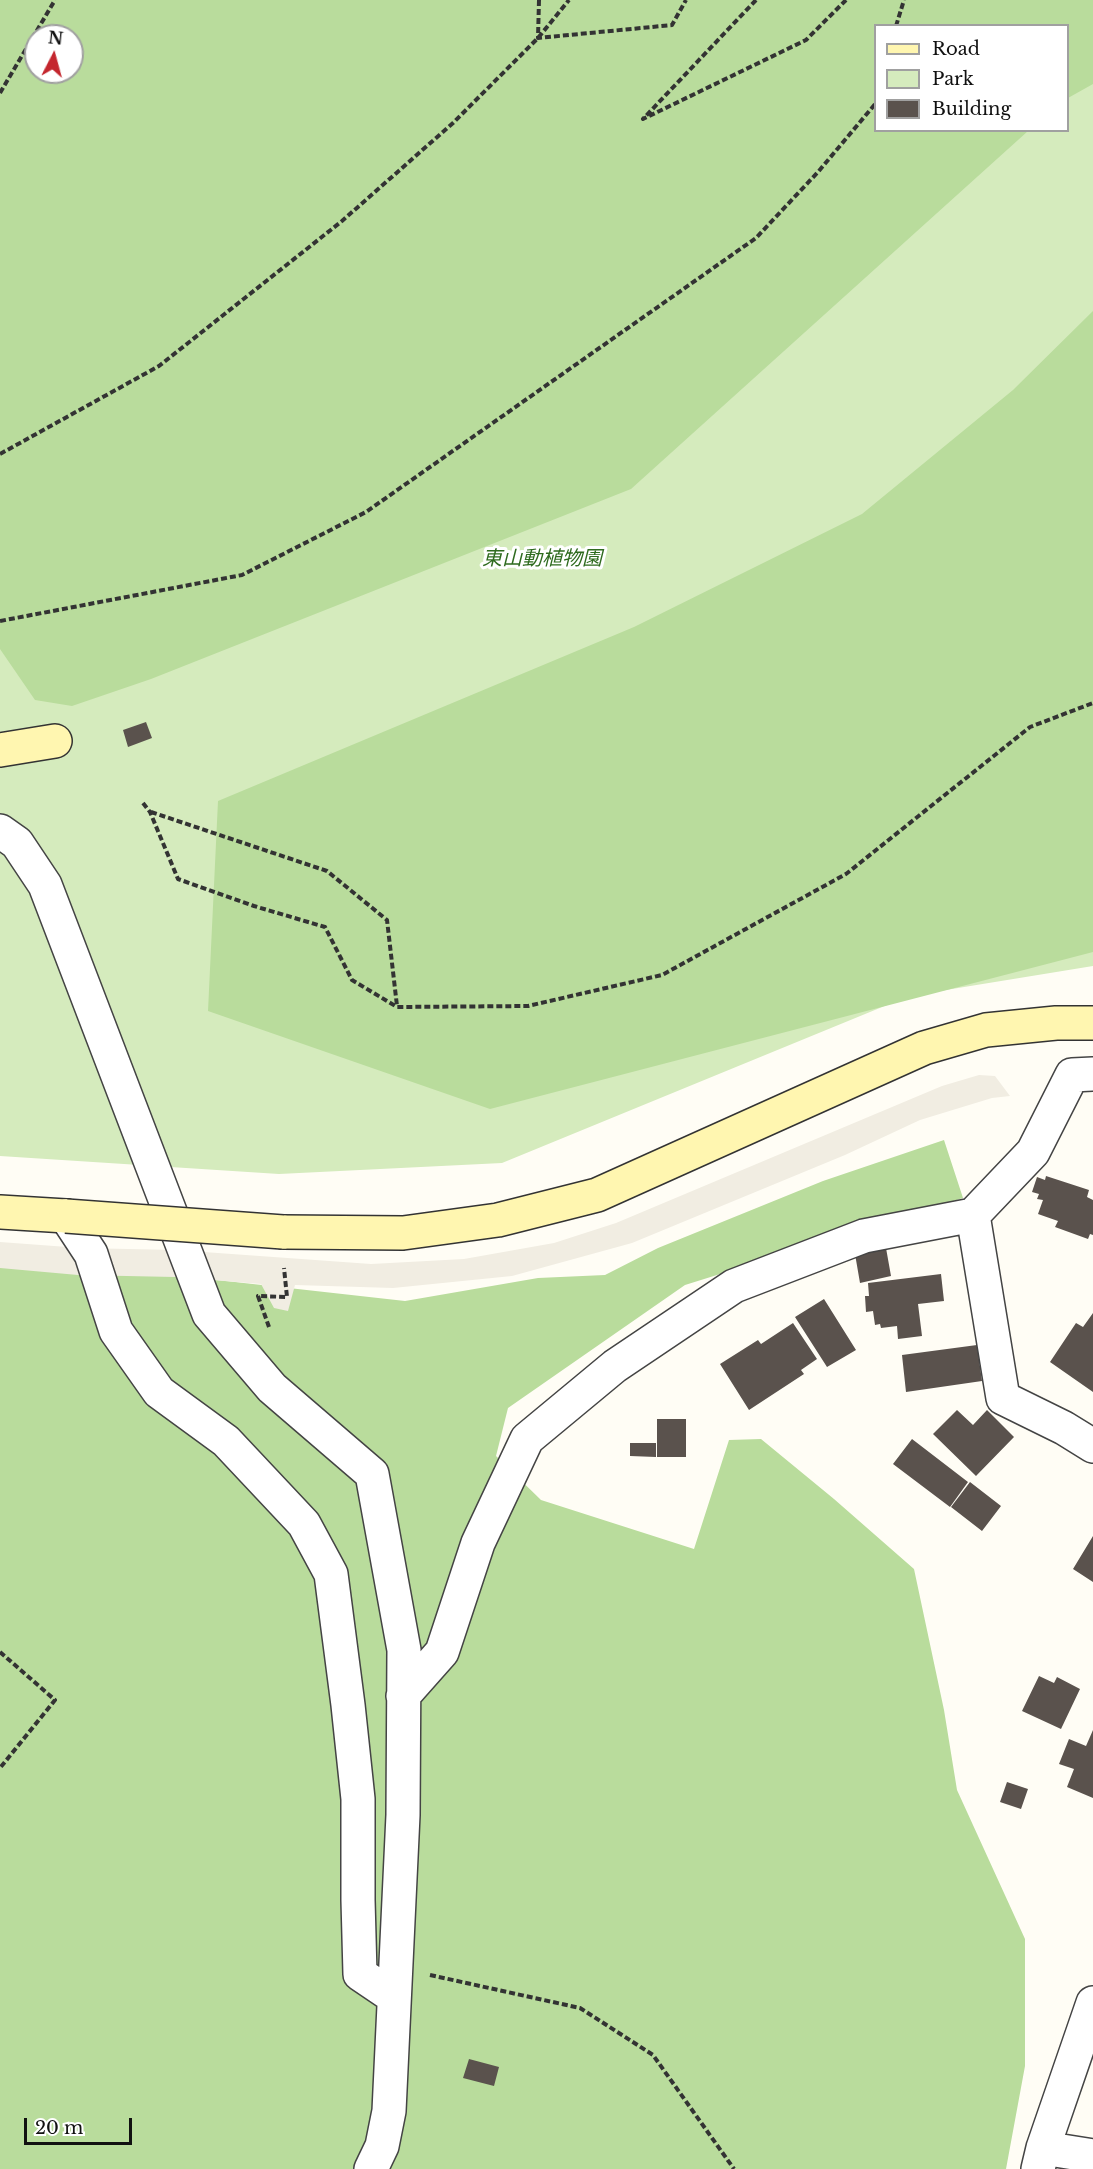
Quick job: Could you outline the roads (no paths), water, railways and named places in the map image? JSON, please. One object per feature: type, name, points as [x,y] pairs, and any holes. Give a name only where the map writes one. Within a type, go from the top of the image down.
[{"type":"street","points":[[0,750],[55,741]]},
{"type":"street","points":[[0,831],[17,843],[45,885],[210,1314],[272,1388],[372,1474],[404,1650],[404,1696],[403,1815],[389,2112],[382,2146],[371,2169]]},
{"type":"street","points":[[0,1212],[283,1232],[403,1233],[498,1220],[597,1195],[924,1048],[986,1030],[1056,1023],[1093,1023]]},
{"type":"street","points":[[404,1696],[442,1652],[478,1543],[527,1439],[615,1366],[734,1286],[864,1236],[973,1215],[1034,1152],[1072,1075],[1093,1074]]},
{"type":"street","points":[[973,1215],[1003,1398],[1064,1428],[1093,1446]]},
{"type":"street","points":[[66,1216],[92,1254],[116,1331],[159,1392],[226,1441],[304,1524],[331,1574],[358,1800],[360,1974],[395,1983]]},
{"type":"street","points":[[1093,2002],[1040,2159],[1093,2156]]},
{"type":"park label","name":"東山動植物園","points":[[542,559]]}]
